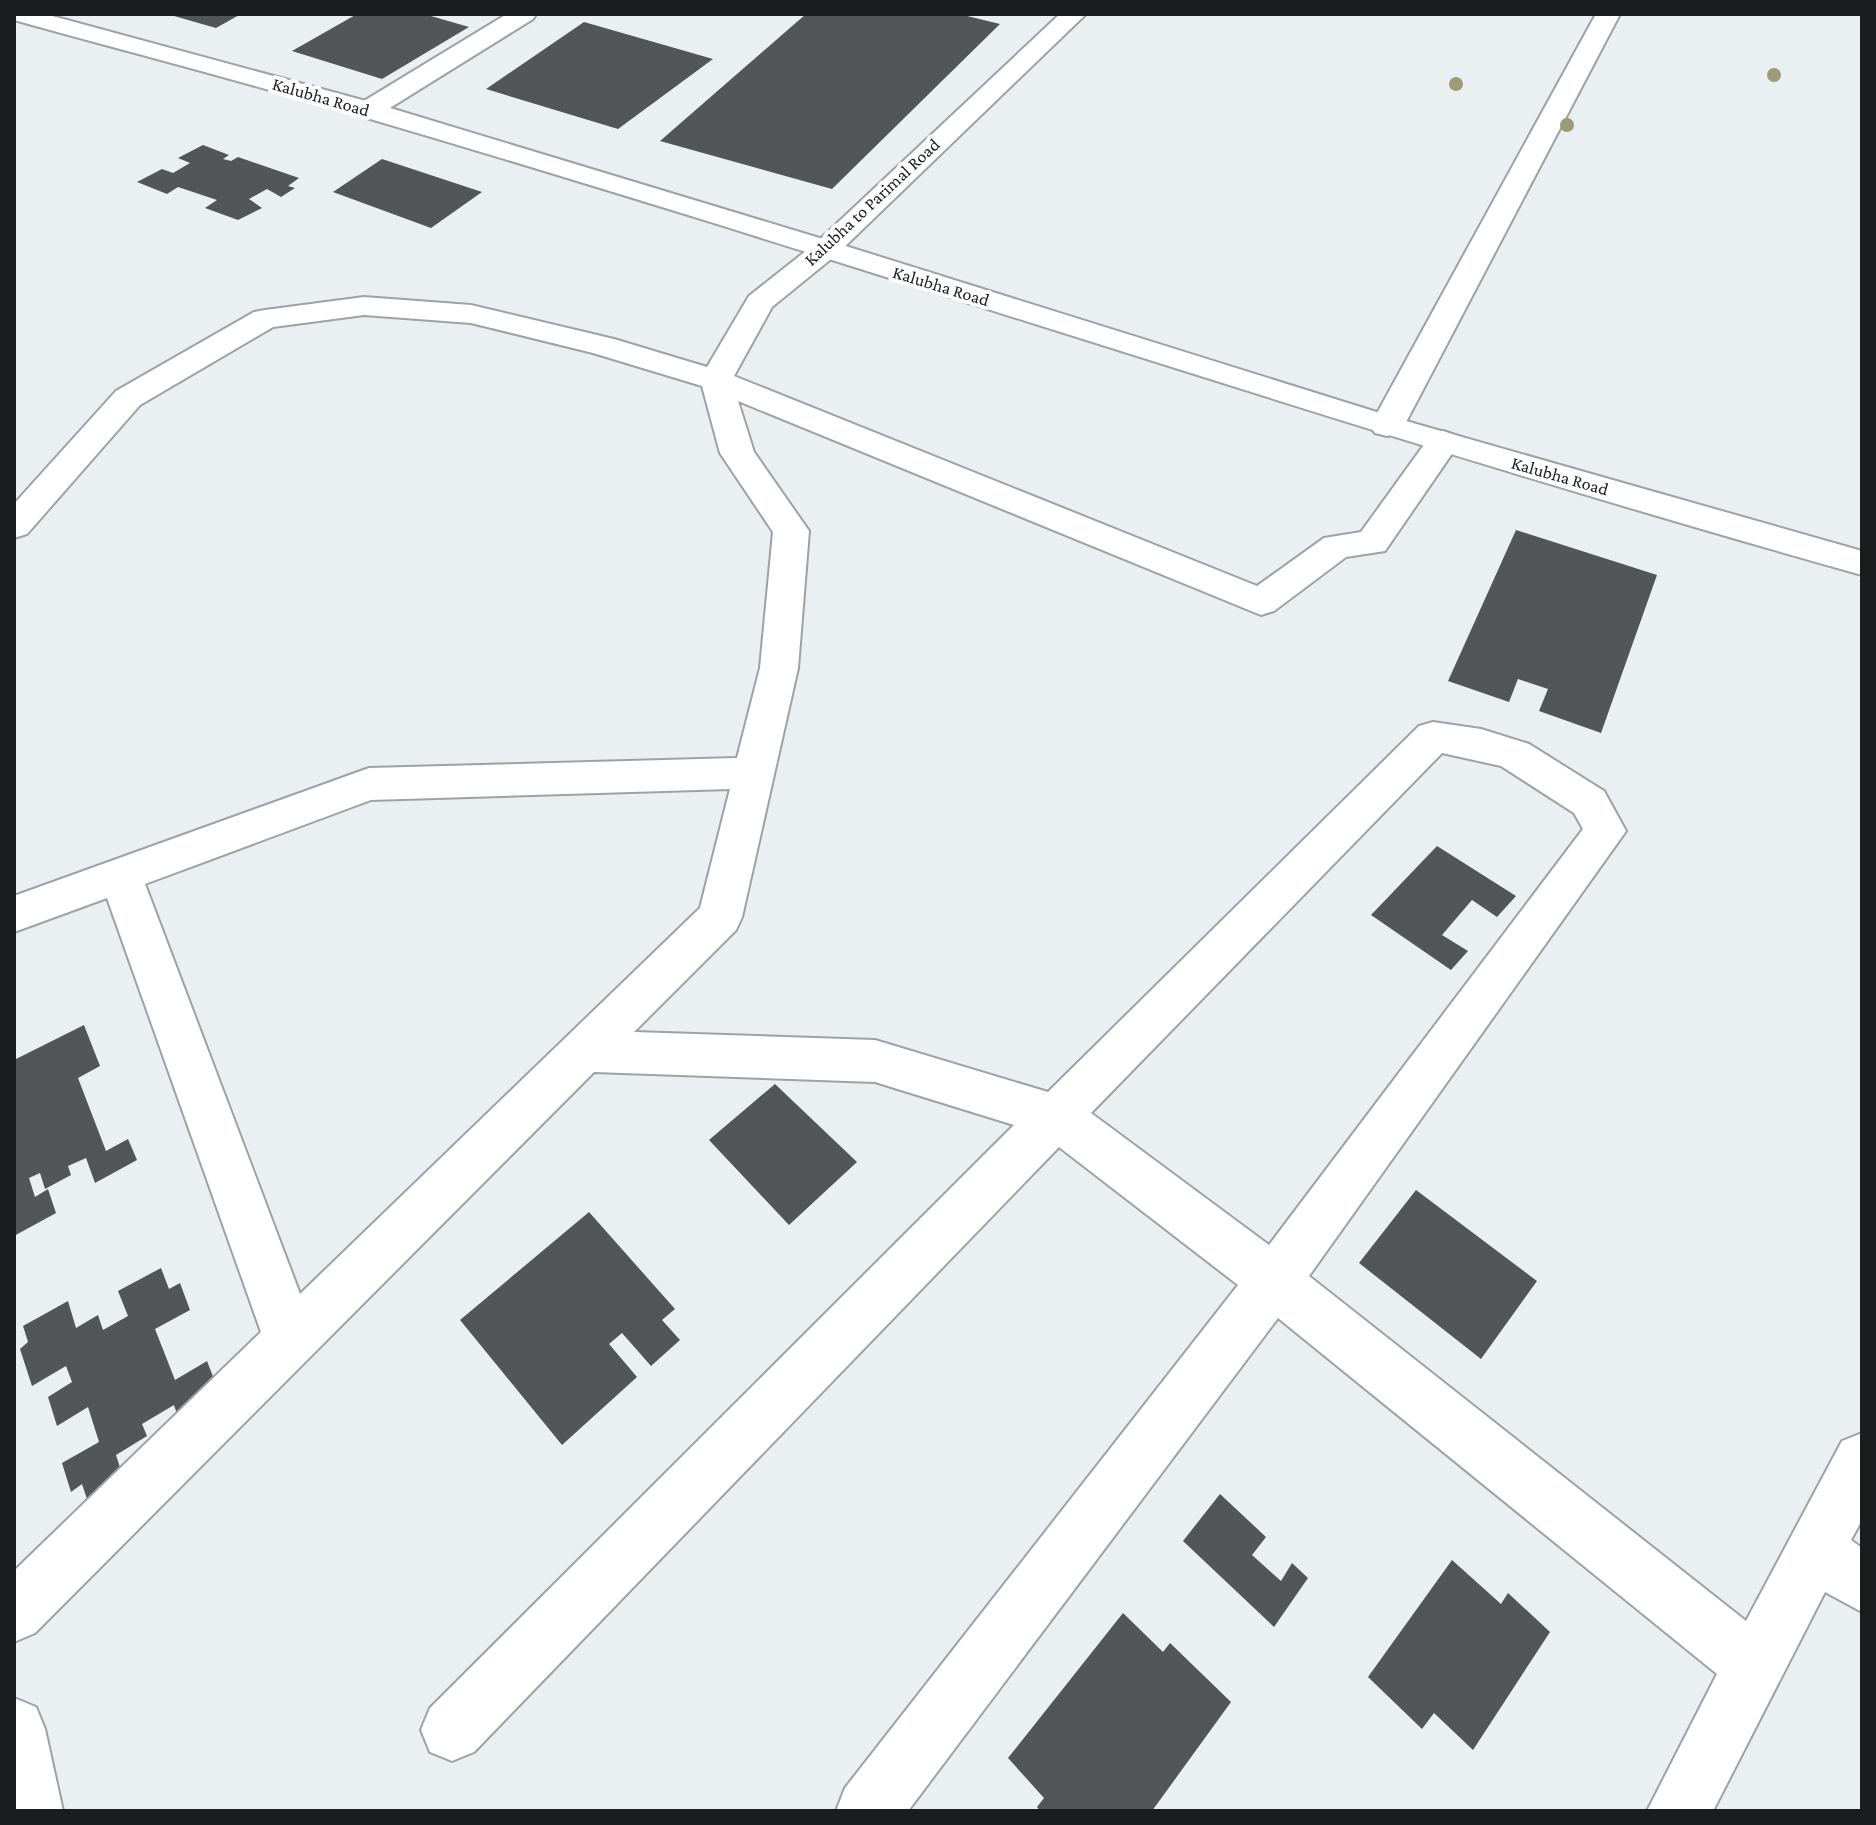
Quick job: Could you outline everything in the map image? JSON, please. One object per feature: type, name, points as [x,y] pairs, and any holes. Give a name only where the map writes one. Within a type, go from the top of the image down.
[{"type":"street","name":"Kalubha Road","points":[[18,14],[368,110],[826,249],[1387,426],[1862,563]]},
{"type":"street","points":[[368,110],[524,14]]},
{"type":"street","name":"Kalubha to Parimal Road","points":[[716,380],[760,302],[826,249],[1074,14]]},
{"type":"street","points":[[1387,426],[1608,14]]},
{"type":"street","points":[[14,526],[128,398],[265,319],[364,306],[471,314],[603,346],[716,380],[1261,602],[1337,546],[1372,543],[1443,442]]},
{"type":"street","points":[[14,1612],[720,917],[779,668],[791,531],[737,453],[716,380]]},
{"type":"street","points":[[452,1730],[1433,737],[1481,744],[1515,755],[1589,802],[1605,831],[1274,1281],[868,1811]]},
{"type":"street","points":[[14,914],[369,784],[754,773]]},
{"type":"street","points":[[120,875],[291,1340]]},
{"type":"street","points":[[584,1051],[875,1061],[1056,1116],[1274,1281],[1755,1666]]},
{"type":"street","points":[[1679,1811],[1862,1461]]},
{"type":"street","points":[[1815,1550],[1862,1583]]},
{"type":"street","points":[[14,1729],[31,1811]]},
{"type":"building","points":[[167,14],[241,14],[216,28]]},
{"type":"building","points":[[357,14],[424,14],[469,27],[382,79],[292,51]]},
{"type":"building","points":[[806,14],[959,14],[1000,24],[832,189],[660,141]]},
{"type":"building","points":[[584,22],[713,59],[618,129],[486,89]]},
{"type":"building","points":[[203,145],[229,155],[223,159],[231,161],[238,157],[299,178],[288,186],[295,188],[281,197],[267,189],[249,199],[262,208],[238,220],[205,208],[217,200],[178,187],[167,194],[137,182],[162,169],[173,173],[190,163],[178,158]]},
{"type":"building","points":[[382,159],[482,192],[431,228],[333,192]]},
{"type":"building","points":[[1516,530],[1657,575],[1601,733],[1539,711],[1548,689],[1518,679],[1509,702],[1448,681]]},
{"type":"building","points":[[1437,846],[1516,896],[1497,917],[1472,900],[1442,935],[1468,951],[1451,970],[1371,915]]},
{"type":"building","points":[[84,1025],[100,1066],[78,1078],[106,1151],[128,1139],[137,1160],[95,1183],[86,1158],[68,1166],[71,1175],[45,1189],[40,1173],[29,1178],[35,1197],[48,1189],[56,1213],[14,1236],[14,1060]]},
{"type":"building","points":[[775,1084],[857,1162],[789,1225],[709,1140]]},
{"type":"building","points":[[1416,1190],[1537,1281],[1481,1359],[1359,1263]]},
{"type":"building","points":[[589,1212],[675,1309],[662,1320],[680,1340],[651,1366],[622,1333],[609,1344],[637,1377],[562,1445],[460,1320]]},
{"type":"building","points":[[161,1268],[169,1289],[180,1283],[190,1310],[155,1329],[175,1380],[207,1361],[221,1397],[185,1439],[174,1405],[142,1424],[147,1436],[116,1455],[126,1486],[90,1508],[82,1484],[71,1492],[62,1463],[99,1442],[88,1407],[57,1426],[48,1397],[72,1382],[66,1366],[32,1386],[20,1349],[28,1342],[23,1326],[68,1301],[76,1328],[98,1315],[103,1330],[128,1316],[118,1291]]},
{"type":"building","points":[[1220,1494],[1266,1537],[1252,1555],[1281,1581],[1292,1563],[1308,1578],[1274,1627],[1183,1541]]},
{"type":"building","points":[[1452,1560],[1501,1604],[1508,1593],[1550,1632],[1473,1750],[1434,1713],[1422,1729],[1368,1677]]},
{"type":"building","points":[[1123,1613],[1163,1652],[1170,1643],[1231,1702],[1152,1811],[1040,1811],[1037,1807],[1044,1798],[1008,1758]]}]
